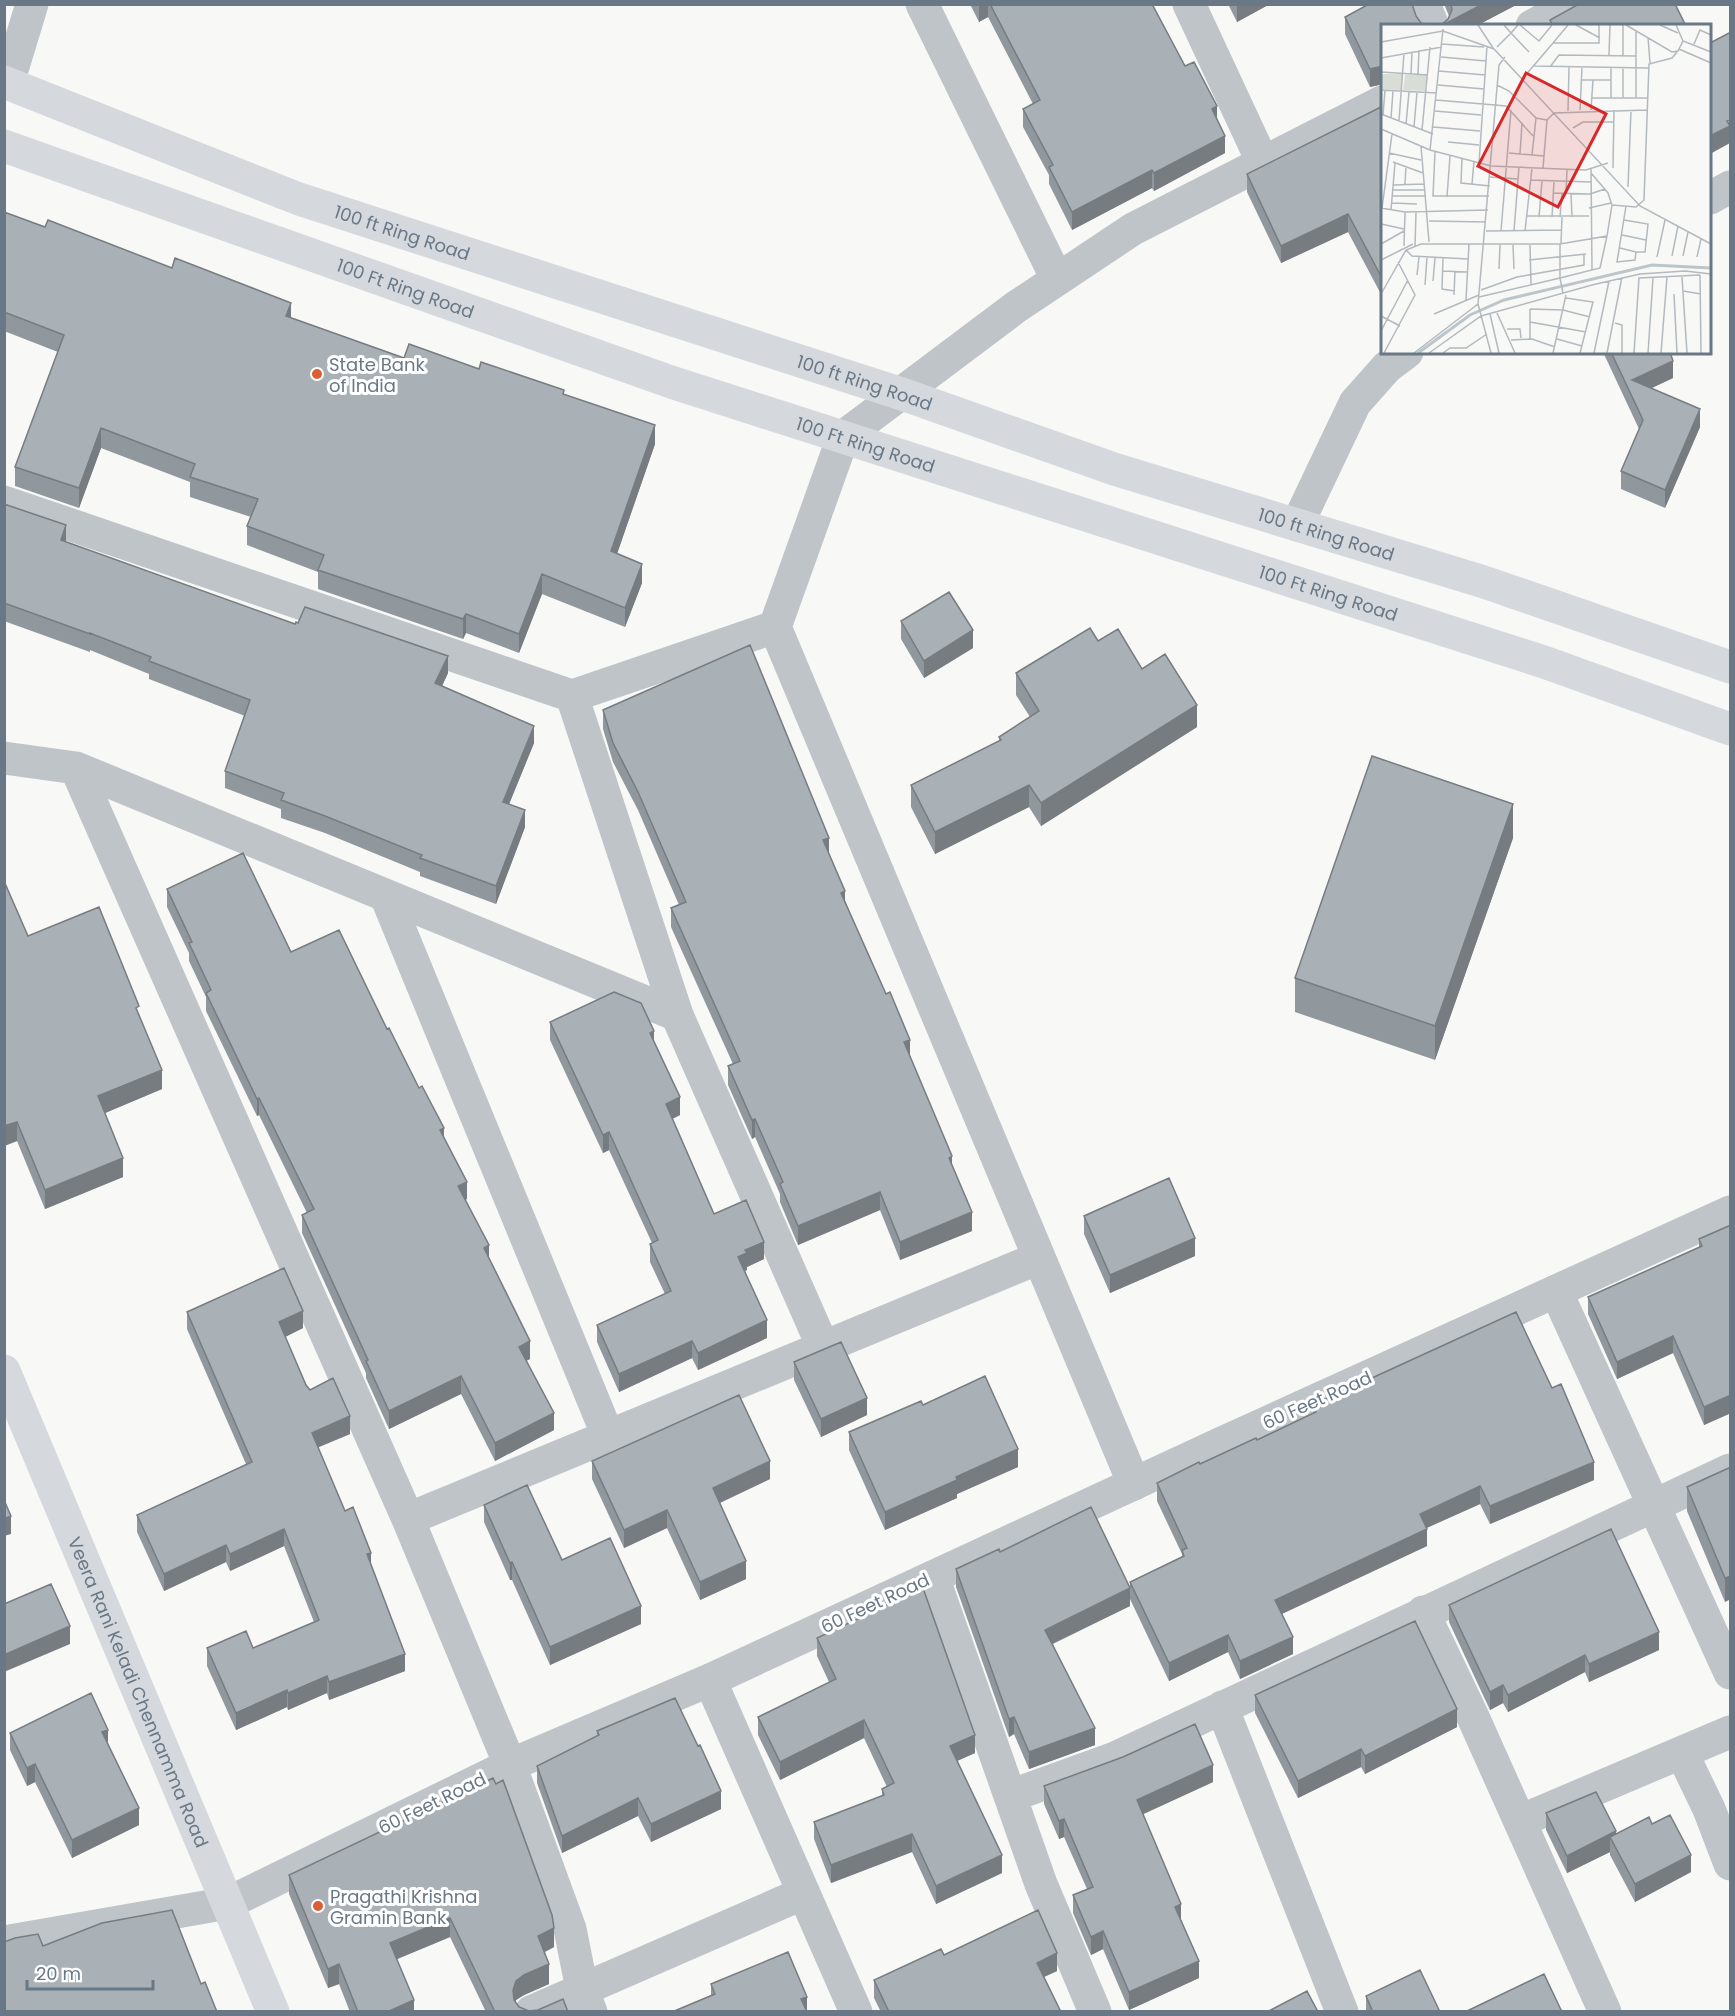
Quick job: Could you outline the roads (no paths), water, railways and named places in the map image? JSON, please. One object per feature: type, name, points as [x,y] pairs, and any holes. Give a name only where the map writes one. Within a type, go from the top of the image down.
[{"type":"main road","name":"100 ft Ring Road","points":[[6,82],[298,199],[902,394],[1114,469],[1484,582],[1731,667]]},
{"type":"main road","name":"100 Ft Ring Road","points":[[4,146],[671,382],[1544,662],[1731,729]]},
{"type":"main road","name":"Veera Rani Keladi Chennamma Road","points":[[4,1371],[273,2012]]},
{"type":"street","points":[[6,82],[32,4]]},
{"type":"street","points":[[921,4],[1058,279]]},
{"type":"street","points":[[1189,4],[1263,163]]},
{"type":"street","points":[[1424,4],[1432,24]]},
{"type":"street","points":[[1536,24],[1573,4]]},
{"type":"street","points":[[1134,1484],[775,627],[843,437],[1016,307],[1133,229],[1381,103]]},
{"type":"street","points":[[1711,197],[1731,187]]},
{"type":"street","points":[[1297,525],[1356,403],[1388,367],[1404,354]]},
{"type":"street","points":[[4,502],[572,696],[775,627]]},
{"type":"street","points":[[572,696],[677,1016],[823,1347]]},
{"type":"street","points":[[4,758],[76,768],[677,1016]]},
{"type":"street","points":[[76,768],[408,1519],[510,1765],[570,1929],[586,2000]]},
{"type":"street","points":[[386,896],[608,1436]]},
{"type":"street","name":"60 Feet Road","points":[[4,1942],[228,1903],[510,1765],[710,1680],[1731,1212]]},
{"type":"street","points":[[408,1519],[1039,1258]]},
{"type":"street","points":[[1556,1291],[1731,1673]]},
{"type":"street","points":[[1010,1796],[1115,1758],[1423,1612],[1654,1508],[1731,1470]]},
{"type":"street","points":[[933,1576],[1041,1884],[1095,2012]]},
{"type":"street","points":[[1423,1612],[1473,1717],[1605,2012]]},
{"type":"street","points":[[710,1680],[856,2012]]},
{"type":"street","points":[[1222,1707],[1342,2012]]},
{"type":"street","points":[[1520,1821],[1731,1732]]},
{"type":"street","points":[[1682,1753],[1709,1809],[1731,1864]]},
{"type":"street","points":[[531,2012],[586,2000],[804,1893]]},
{"type":"place","name":"State Bank of India","points":[[317,374]]},
{"type":"place","name":"Pragathi Krishna Gramin Bank","points":[[318,1906]]}]
